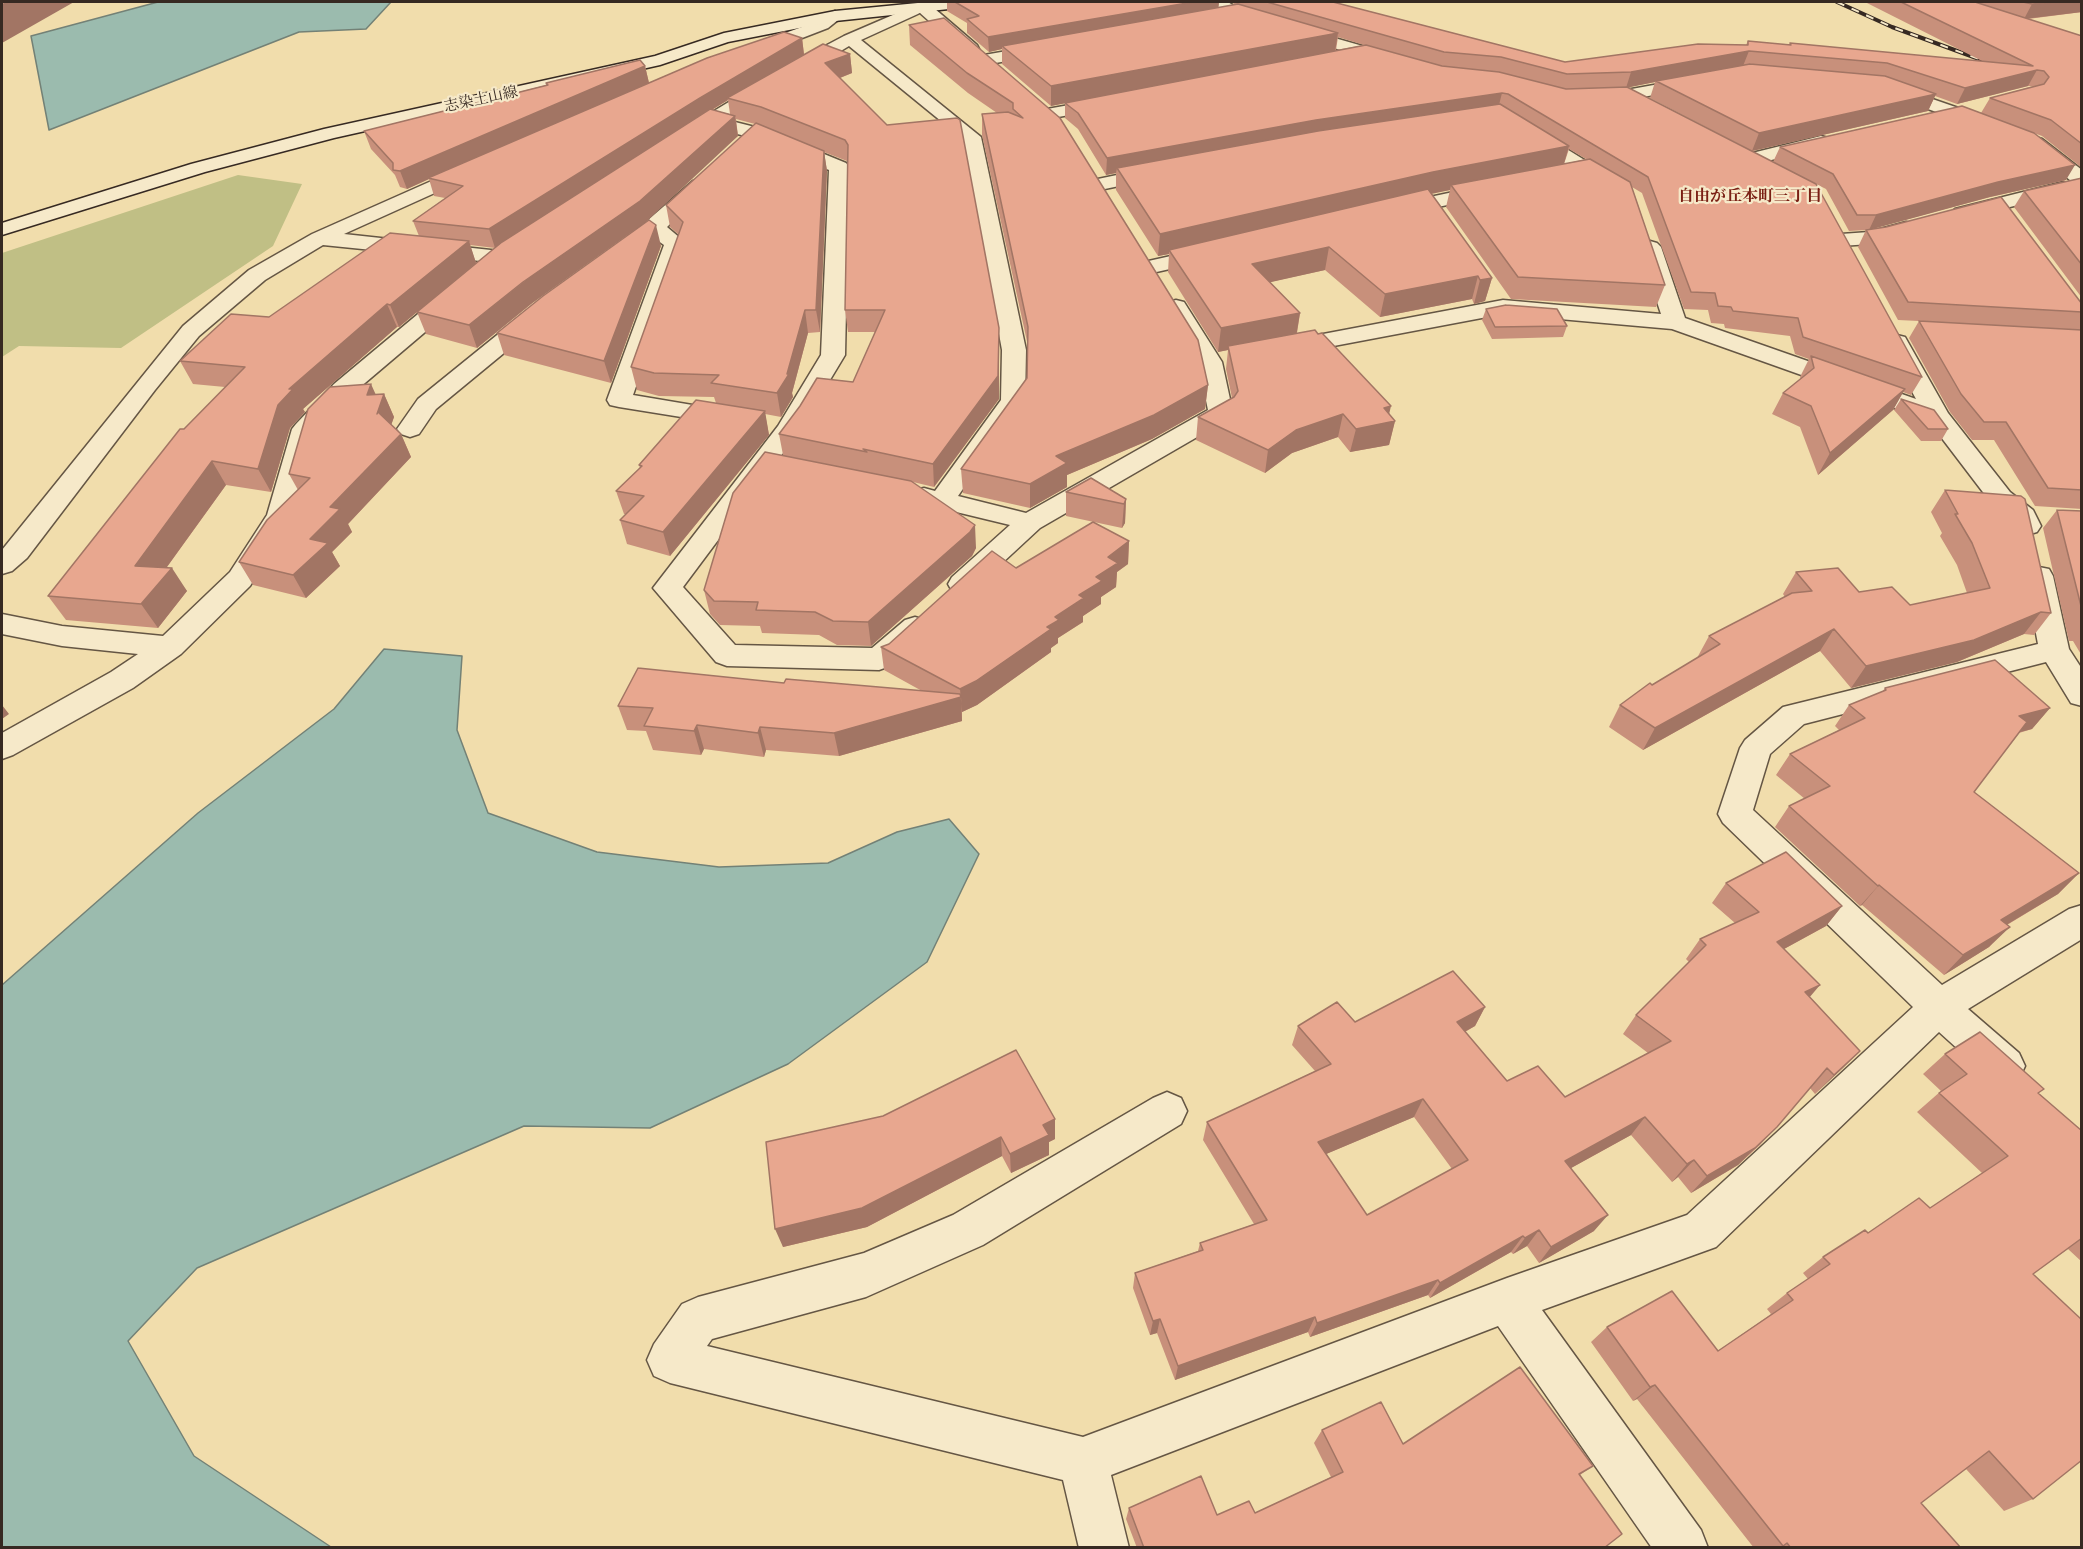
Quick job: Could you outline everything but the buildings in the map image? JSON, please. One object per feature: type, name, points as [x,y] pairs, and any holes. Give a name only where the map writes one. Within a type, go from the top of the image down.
[{"type":"street","name":"志染土山線","points":[[2,229],[198,168],[331,133],[660,60],[724,38],[835,16],[918,4],[968,2]]},
{"type":"street","points":[[663,152],[710,121],[850,39],[918,4],[1002,75]]},
{"type":"street","points":[[1216,10],[1406,64]]},
{"type":"street","points":[[735,57],[822,25],[835,16]]},
{"type":"street","points":[[850,39],[972,137],[1014,350],[1013,400],[942,500]]},
{"type":"street","points":[[984,60],[1065,45]]},
{"type":"street","points":[[1334,59],[1363,51]]},
{"type":"street","points":[[1572,97],[1626,95],[1720,77]]},
{"type":"street","points":[[1869,85],[1880,86],[2001,129]]},
{"type":"street","points":[[1626,95],[1657,111]]},
{"type":"street","points":[[1062,127],[1042,111],[1127,99]]},
{"type":"street","points":[[1922,119],[1987,104]]},
{"type":"street","points":[[710,121],[748,141],[839,167],[833,355],[770,425],[774,467],[667,588],[727,655],[879,659],[1030,522],[1221,413],[1222,360],[1146,258],[1233,248]]},
{"type":"street","points":[[1508,122],[1625,193]]},
{"type":"street","points":[[2023,138],[2034,142],[2082,182]]},
{"type":"street","points":[[1778,175],[1737,155],[1834,140]]},
{"type":"street","points":[[2,565],[17,552],[146,385],[191,331],[257,275],[319,238],[492,160]]},
{"type":"street","points":[[1102,186],[1179,169]]},
{"type":"street","points":[[1565,175],[1587,170]]},
{"type":"street","points":[[607,263],[654,228],[714,172]]},
{"type":"street","points":[[1841,241],[1870,238],[2082,182]]},
{"type":"street","points":[[1371,216],[1508,186]]},
{"type":"street","points":[[1429,202],[1442,221]]},
{"type":"street","points":[[1997,203],[2011,222]]},
{"type":"street","points":[[654,228],[675,243],[620,400],[770,425]]},
{"type":"street","points":[[1646,233],[1676,322]]},
{"type":"street","points":[[319,238],[500,257]]},
{"type":"street","points":[[2,747],[122,680],[170,647],[240,579],[281,515],[305,429],[343,389],[500,257],[519,245]]},
{"type":"street","points":[[1490,288],[1503,307]]},
{"type":"street","points":[[410,429],[427,404],[550,304]]},
{"type":"street","points":[[1269,351],[1503,307],[1676,322],[1937,415]]},
{"type":"street","points":[[1895,325],[1937,415],[2001,498],[2035,517],[2031,539],[2054,650],[2082,695]]},
{"type":"street","points":[[897,491],[1030,522]]},
{"type":"street","points":[[2,624],[62,636],[170,647]]},
{"type":"street","points":[[2028,1086],[1939,1007],[1735,814],[1756,748],[1794,715],[2054,650]]},
{"type":"street","points":[[1167,1111],[958,1235],[866,1275],[698,1320],[670,1360],[1083,1461],[1507,1300],[1701,1232],[1939,1007],[2082,920]]},
{"type":"street","points":[[1507,1300],[1683,1548]]},
{"type":"street","points":[[1083,1461],[1104,1548]]},
{"type":"shaded area","points":[[158,2],[391,2],[366,29],[299,32],[49,130],[31,36]]},
{"type":"shaded area","points":[[238,175],[302,184],[273,246],[121,348],[19,346],[2,357],[2,253]]},
{"type":"shaded area","points":[[384,649],[462,656],[457,730],[488,813],[597,852],[719,867],[828,863],[897,832],[949,819],[979,854],[927,962],[788,1064],[650,1128],[524,1126],[197,1268],[128,1341],[194,1456],[331,1547],[2,1547],[2,985],[198,813],[334,709]]},
{"type":"railway","points":[[1837,2],[1892,27],[1998,66]]},
{"type":"district","name":"自由が丘本町三丁目","points":[[1750,197]]}]
